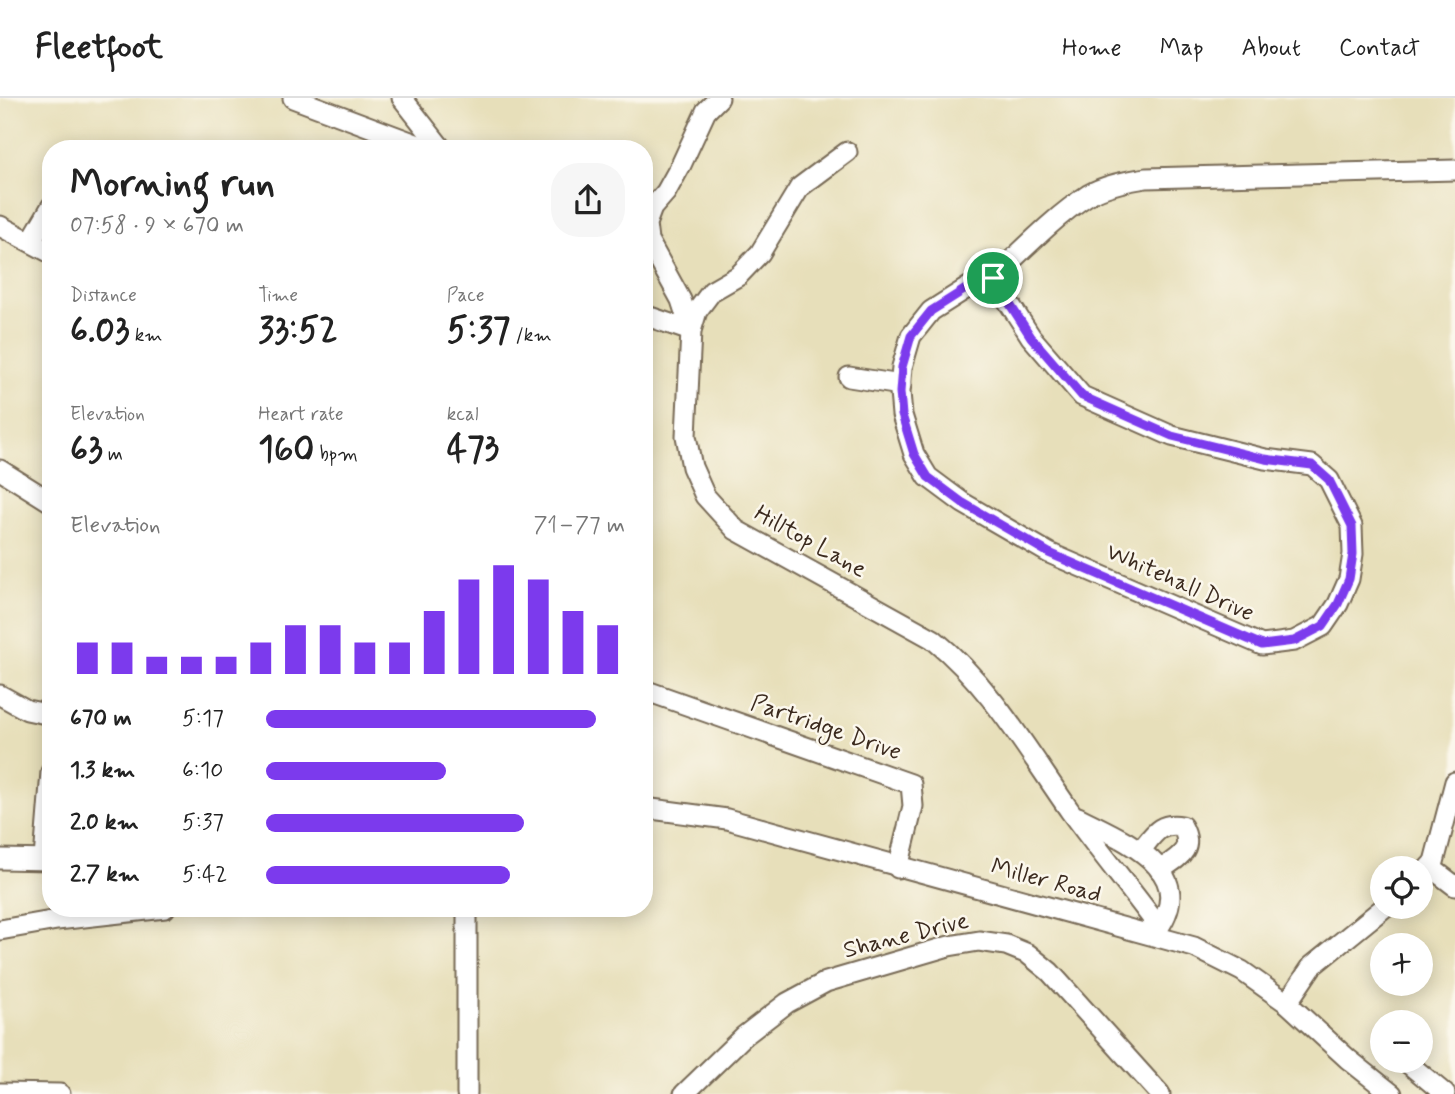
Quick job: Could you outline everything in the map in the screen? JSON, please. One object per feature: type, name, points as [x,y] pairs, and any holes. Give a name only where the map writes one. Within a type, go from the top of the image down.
[{"type":"street","points":[[293,98],[405,140]]},
{"type":"street","points":[[402,98],[435,140]]},
{"type":"street","points":[[653,207],[666,192],[681,165],[706,111],[719,98]]},
{"type":"street","name":"Hilltop Lane","points":[[847,152],[800,187],[760,253],[738,276],[712,291],[697,311],[691,331],[685,436],[692,467],[705,496],[736,530],[933,639],[960,660],[1009,722],[1072,814],[1152,918],[1154,934]]},
{"type":"street","name":"Whitehall Drive","points":[[993,278],[1031,337],[1082,396],[1172,436],[1265,459],[1312,465],[1329,480],[1352,526],[1353,554],[1349,579],[1338,604],[1323,626],[1294,641],[1262,645],[1038,547],[963,503],[928,477],[914,454],[902,415],[902,367],[911,336],[931,311],[983,278],[993,278],[1060,216],[1090,194],[1122,182],[1146,178],[1455,170]]},
{"type":"street","points":[[32,241],[42,223]]},
{"type":"street","points":[[0,226],[42,247]]},
{"type":"street","points":[[653,249],[681,300],[691,331]]},
{"type":"street","points":[[653,318],[691,331]]},
{"type":"street","points":[[849,377],[901,385]]},
{"type":"street","points":[[0,470],[42,496]]},
{"type":"street","name":"Partridge Drive","points":[[653,693],[911,784],[914,806],[898,868]]},
{"type":"street","points":[[0,695],[27,709],[42,713]]},
{"type":"street","points":[[1433,863],[1455,782]]},
{"type":"street","name":"Miller Road","points":[[653,808],[727,820],[1194,947],[1242,971],[1287,1003],[1348,1059],[1392,1094]]},
{"type":"street","points":[[1072,814],[1141,850],[1160,870],[1169,885],[1169,903],[1165,920],[1154,934]]},
{"type":"street","points":[[1141,850],[1159,828],[1170,824],[1182,825],[1187,846],[1181,856],[1160,870]]},
{"type":"street","points":[[0,859],[42,860]]},
{"type":"street","points":[[1433,876],[1455,886]]},
{"type":"street","points":[[0,930],[84,917]]},
{"type":"street","points":[[467,917],[467,1094]]},
{"type":"street","points":[[1287,1003],[1312,966],[1371,919]]},
{"type":"street","name":"Shane Drive","points":[[684,1094],[744,1036],[787,1003],[826,982],[949,946],[979,941],[1006,945],[1028,954],[1050,972],[1160,1094]]},
{"type":"street","points":[[1420,1073],[1445,1094]]},
{"type":"street","points":[[0,1093],[60,1094]]},
{"type":"route","points":[[983,278],[993,278],[1031,337],[1082,396],[1172,436],[1265,459],[1312,465],[1329,480],[1352,526],[1353,554],[1349,579],[1338,604],[1323,626],[1294,641],[1262,645],[1049,553],[963,503],[928,477],[914,454],[902,415],[902,367],[911,336],[931,311],[983,278]]}]
